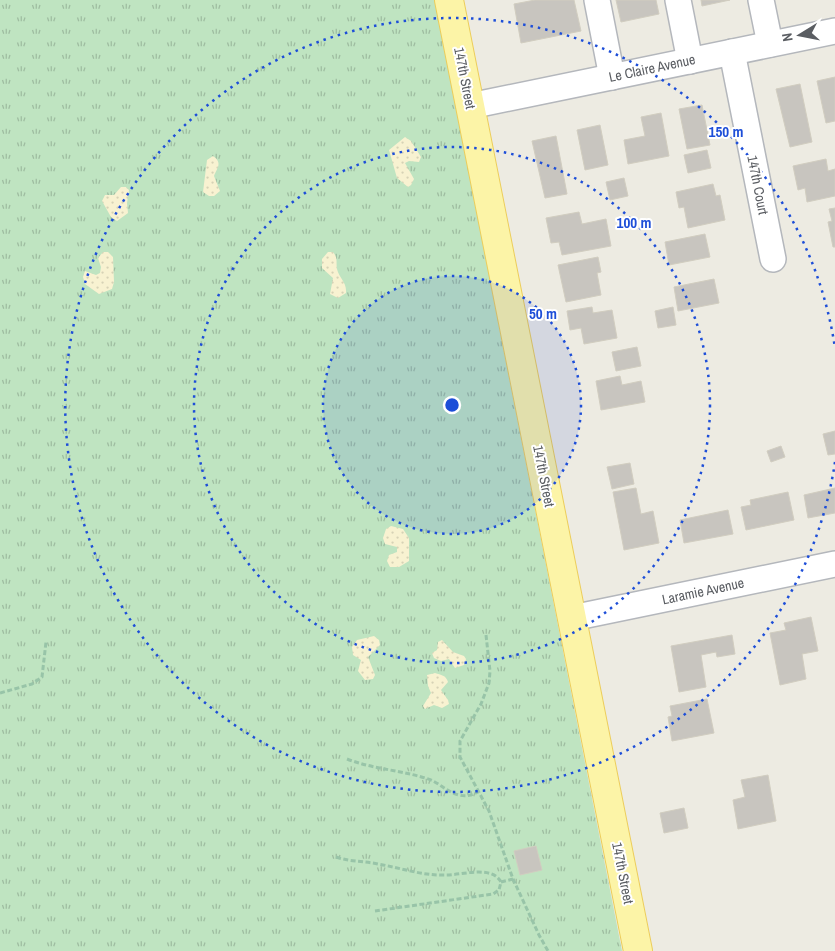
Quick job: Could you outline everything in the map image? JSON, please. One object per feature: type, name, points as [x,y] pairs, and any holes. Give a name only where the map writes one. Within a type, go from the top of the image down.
[{"type":"main road","name":"147th Street","points":[[449,0],[638,951]]},
{"type":"street","points":[[597,0],[612,77]]},
{"type":"street","points":[[678,0],[690,61]]},
{"type":"street","points":[[761,0],[770,44]]},
{"type":"street","name":"Le Claire Avenue","points":[[470,106],[835,31]]},
{"type":"street","name":"147th Court","points":[[732,52],[773,259]]},
{"type":"street","name":"Laramie Avenue","points":[[572,618],[835,564]]},
{"type":"path","points":[[486,635],[490,670],[489,683],[482,704],[463,735],[459,749],[465,769],[496,828],[513,879],[548,951]]},
{"type":"path","points":[[0,694],[32,684],[42,676],[46,642]]},
{"type":"path","points":[[347,759],[370,767],[396,770],[428,778],[449,792],[460,795],[468,796],[478,792]]},
{"type":"path","points":[[336,857],[358,863],[376,863],[432,876],[487,873],[496,876],[500,882],[499,890],[493,894],[376,911]]},
{"type":"path","points":[[500,882],[513,879]]},
{"type":"green space","points":[[0,0],[435,0],[622,951],[0,951]]},
{"type":"sand","points":[[405,137],[411,141],[421,157],[419,162],[409,161],[405,163],[414,179],[408,187],[397,178],[389,150]]},
{"type":"sand","points":[[213,156],[219,163],[214,176],[220,191],[214,196],[209,196],[203,192],[207,160]]},
{"type":"sand","points":[[121,187],[126,187],[129,190],[128,213],[117,221],[111,217],[102,201],[105,195],[114,195]]},
{"type":"sand","points":[[103,252],[108,252],[113,257],[114,282],[112,289],[99,294],[85,284],[83,277],[85,271],[96,275],[100,273],[101,267],[98,258]]},
{"type":"sand","points":[[328,252],[335,254],[337,269],[345,286],[346,293],[338,298],[330,294],[333,278],[322,268],[322,259]]},
{"type":"sand","points":[[391,526],[403,529],[409,538],[409,561],[399,567],[390,567],[387,561],[389,555],[397,552],[397,547],[385,544],[383,538],[386,529]]},
{"type":"sand","points":[[374,636],[379,640],[380,645],[368,657],[375,675],[373,679],[365,680],[358,671],[361,660],[353,655],[352,647],[357,640]]},
{"type":"sand","points":[[442,640],[453,652],[464,656],[466,659],[464,665],[455,668],[449,659],[441,661],[434,658],[432,653],[437,650],[438,642]]},
{"type":"sand","points":[[435,673],[446,678],[448,682],[441,690],[449,704],[442,708],[434,705],[425,709],[423,706],[431,693],[427,675]]},
{"type":"building","points":[[535,0],[574,0],[581,31],[521,43],[514,4]]},
{"type":"building","points":[[616,0],[656,0],[659,14],[621,22]]},
{"type":"building","points":[[701,0],[730,0],[702,6]]},
{"type":"building","points":[[835,77],[835,121],[826,123],[817,81]]},
{"type":"building","points":[[800,84],[812,142],[790,147],[776,89]]},
{"type":"building","points":[[702,105],[710,145],[687,149],[679,109]]},
{"type":"building","points":[[661,113],[669,156],[628,164],[624,140],[645,136],[641,117]]},
{"type":"building","points":[[600,125],[608,165],[585,170],[577,130]]},
{"type":"building","points":[[556,136],[567,194],[545,198],[532,141]]},
{"type":"building","points":[[707,150],[711,168],[688,173],[684,155]]},
{"type":"building","points":[[826,159],[828,171],[835,169],[835,196],[807,202],[805,188],[798,190],[793,166]]},
{"type":"building","points":[[624,178],[628,196],[610,200],[606,182]]},
{"type":"building","points":[[713,184],[716,196],[720,195],[725,220],[688,228],[684,207],[679,208],[676,192]]},
{"type":"building","points":[[835,208],[835,247],[833,247],[828,222],[832,221],[829,209]]},
{"type":"building","points":[[579,212],[582,224],[606,219],[611,246],[562,255],[559,242],[551,243],[546,218]]},
{"type":"building","points":[[705,234],[710,257],[669,265],[665,242]]},
{"type":"building","points":[[598,257],[601,272],[597,273],[601,295],[566,302],[558,265]]},
{"type":"building","points":[[714,279],[719,303],[678,311],[674,287]]},
{"type":"building","points":[[592,307],[593,313],[612,310],[617,338],[584,344],[581,328],[570,330],[567,311]]},
{"type":"building","points":[[673,307],[676,325],[658,328],[655,311]]},
{"type":"building","points":[[637,347],[641,366],[616,371],[612,352]]},
{"type":"building","points":[[620,376],[622,385],[641,381],[645,402],[601,410],[596,381]]},
{"type":"building","points":[[835,431],[835,454],[828,455],[823,434]]},
{"type":"building","points":[[781,446],[785,457],[771,462],[767,451]]},
{"type":"building","points":[[630,463],[634,484],[612,489],[607,467]]},
{"type":"building","points":[[636,488],[641,514],[653,511],[659,543],[624,550],[613,492]]},
{"type":"building","points":[[835,488],[835,513],[808,518],[804,495]]},
{"type":"building","points":[[788,492],[794,520],[746,530],[741,507],[751,505],[750,500]]},
{"type":"building","points":[[728,510],[733,534],[684,543],[680,520]]},
{"type":"building","points":[[811,617],[818,651],[802,654],[806,679],[780,685],[770,633],[786,630],[784,623]]},
{"type":"building","points":[[732,635],[735,654],[717,657],[716,652],[701,655],[706,687],[679,692],[671,646]]},
{"type":"building","points":[[707,699],[714,733],[672,741],[668,717],[672,716],[670,706]]},
{"type":"building","points":[[768,775],[776,821],[738,829],[733,800],[745,797],[741,780]]},
{"type":"building","points":[[684,808],[688,828],[664,833],[660,813]]},
{"type":"building","points":[[536,846],[542,870],[520,875],[514,851]]}]
